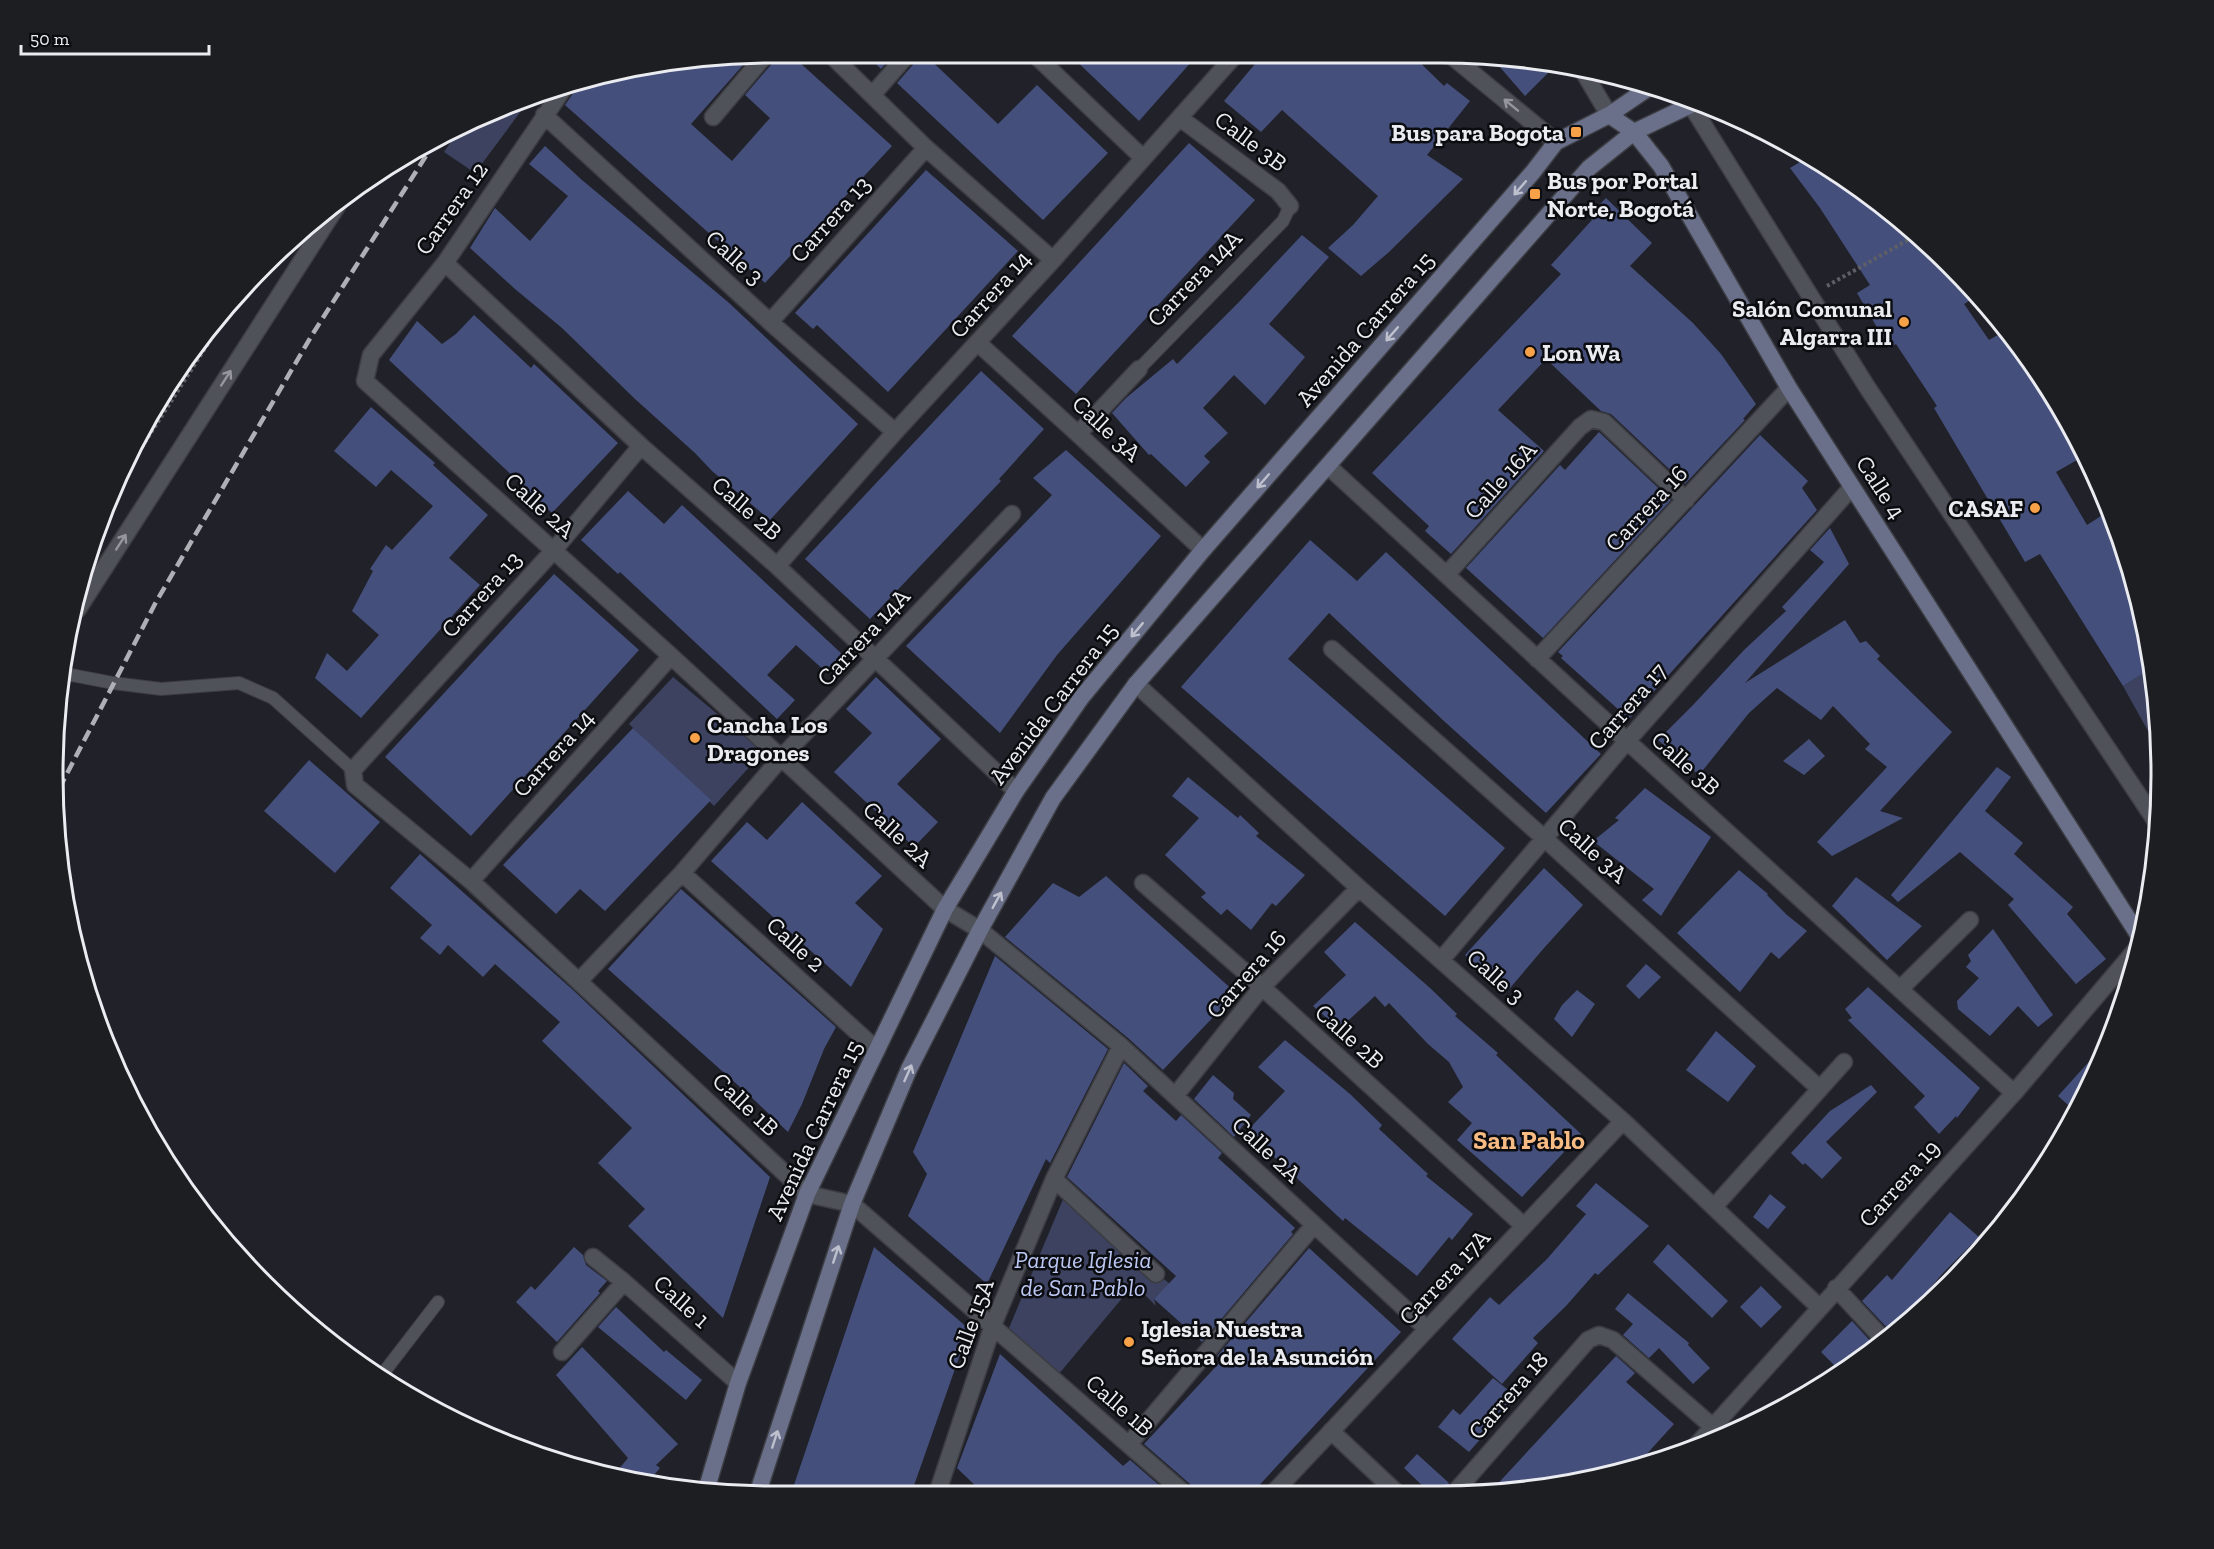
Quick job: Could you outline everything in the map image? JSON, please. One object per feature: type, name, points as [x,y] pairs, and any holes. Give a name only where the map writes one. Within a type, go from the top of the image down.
[{"type":"main road","name":"Avenida Carrera 15","points":[[709,1482],[738,1383],[807,1194],[945,909],[1016,791],[1081,698],[1203,550],[1533,172],[1556,142],[1609,115],[1642,93]]},
{"type":"main road","points":[[765,1486],[852,1204],[909,1069],[980,930],[1053,798],[1136,684],[1589,168],[1634,132],[1685,107]]},
{"type":"main road","name":"Calle 4","points":[[1609,115],[1634,132],[1661,166],[1790,388],[2134,929]]},
{"type":"street","points":[[841,63],[926,148],[1053,260]]},
{"type":"street","points":[[873,94],[900,63]]},
{"type":"street","points":[[1044,63],[1143,158]]},
{"type":"street","name":"Carrera 14","points":[[777,566],[895,432],[1180,118],[1227,63]]},
{"type":"street","points":[[713,117],[759,64]]},
{"type":"street","points":[[1461,64],[1556,142]]},
{"type":"street","name":"Calle 4","points":[[1588,79],[1609,115]]},
{"type":"street","name":"Carrera 12","points":[[371,355],[445,263],[557,98]]},
{"type":"street","points":[[1700,113],[1809,296],[2149,811]]},
{"type":"street","name":"Calle 3","points":[[544,115],[770,322],[895,432]]},
{"type":"street","name":"Calle 3B","points":[[1180,118],[1278,191],[1290,206]]},
{"type":"street","name":"Carrera 13","points":[[770,322],[926,148]]},
{"type":"street","points":[[85,598],[327,222]]},
{"type":"street","name":"Calle 2B","points":[[445,263],[641,446],[777,566],[1016,791]]},
{"type":"street","name":"Calle 3A","points":[[978,343],[1203,550]]},
{"type":"street","name":"Calle 2A","points":[[371,355],[365,381],[671,656],[945,909],[980,930],[1121,1046],[1427,1329]]},
{"type":"street","name":"Carrera 14A","points":[[1078,434],[1139,369]]},
{"type":"street","name":"Carrera 16","points":[[1537,659],[1790,388]]},
{"type":"street","name":"Calle 16A","points":[[1448,574],[1590,418],[1604,422],[1686,500]]},
{"type":"street","name":"Carrera 13","points":[[353,770],[554,550],[641,446]]},
{"type":"street","name":"Calle 3B","points":[[1328,466],[2014,1093]]},
{"type":"street","name":"Carrera 17","points":[[1441,960],[1627,741],[1852,487]]},
{"type":"street","name":"Carrera 14A","points":[[579,981],[682,873],[781,758],[1012,514]]},
{"type":"street","name":"Calle 3A","points":[[1332,649],[1820,1089]]},
{"type":"street","name":"Carrera 14","points":[[471,881],[671,656]]},
{"type":"street","name":"Calle 3","points":[[1136,684],[1359,888],[1623,1121],[1820,1307]]},
{"type":"street","name":"Calle 1B","points":[[353,770],[355,785],[471,881],[807,1194],[852,1204],[1176,1486]]},
{"type":"street","name":"Calle 2","points":[[682,873],[878,1050]]},
{"type":"street","name":"Calle 2B","points":[[1143,883],[1262,987],[1524,1226]]},
{"type":"street","name":"Carrera 16","points":[[1175,1096],[1262,987],[1359,888]]},
{"type":"street","points":[[1900,989],[1970,920]]},
{"type":"street","name":"Carrera 19","points":[[1707,1434],[2014,1093],[2126,961]]},
{"type":"street","name":"Calle 15A","points":[[940,1486],[993,1325],[1054,1179],[1121,1046]]},
{"type":"street","points":[[1714,1207],[1845,1062]]},
{"type":"street","name":"Carrera 17A","points":[[1280,1486],[1623,1121]]},
{"type":"street","points":[[1054,1179],[1156,1274]]},
{"type":"street","points":[[1129,1444],[1314,1225]]},
{"type":"street","name":"Calle 1","points":[[593,1257],[738,1383]]},
{"type":"street","points":[[562,1353],[624,1282]]},
{"type":"street","points":[[1836,1288],[1879,1334]]},
{"type":"street","name":"Carrera 18","points":[[1461,1485],[1588,1340],[1599,1335],[1613,1340],[1713,1427]]},
{"type":"street","points":[[1331,1431],[1390,1486]]},
{"type":"lane","name":"Carrera 14A","points":[[1139,369],[1283,221],[1290,206]]},
{"type":"lane","points":[[70,675],[161,689],[239,683],[273,698],[353,770]]},
{"type":"lane","points":[[386,1370],[438,1302]]},
{"type":"path","points":[[1809,296],[1909,240]]},
{"type":"path","points":[[149,436],[207,345]]},
{"type":"green space","points":[[522,110],[475,173],[444,152],[452,140]]},
{"type":"green space","points":[[2143,673],[2149,733],[2123,686]]},
{"type":"green space","name":"Cancha Los Dragones","points":[[673,677],[763,752],[714,806],[629,724]]},
{"type":"green space","name":"Parque Iglesia de San Pablo","points":[[1064,1197],[1170,1284],[1154,1299],[1156,1306],[1134,1284],[1058,1375],[1009,1328]]},
{"type":"building","points":[[772,63],[800,63],[892,146],[765,283],[565,105],[574,92],[590,87],[682,69],[744,64],[691,124],[732,161],[770,118],[745,95]]},
{"type":"building","points":[[875,63],[886,63],[881,69]]},
{"type":"building","points":[[914,63],[934,63],[998,124],[1037,85],[1108,153],[1043,220],[897,83]]},
{"type":"building","points":[[1078,63],[1190,63],[1139,121]]},
{"type":"building","points":[[1256,63],[1420,63],[1444,86],[1447,83],[1470,101],[1427,155],[1463,179],[1389,252],[1361,276],[1328,248],[1353,225],[1378,196],[1282,110],[1261,132],[1224,101]]},
{"type":"building","points":[[1499,66],[1549,72],[1525,96]]},
{"type":"building","points":[[1189,143],[1255,200],[1076,394],[1012,336]]},
{"type":"building","points":[[545,146],[582,180],[728,302],[858,424],[770,520],[712,471],[562,328],[470,248],[495,208],[530,241],[568,196],[529,164]]},
{"type":"building","points":[[1801,162],[1873,210],[1909,240],[1943,271],[1970,300],[1964,304],[1989,340],[1999,335],[2031,379],[2078,460],[2056,472],[2087,525],[2101,516],[2103,520],[2127,590],[2143,673],[2123,686],[2040,554],[2025,562],[1934,408],[1937,406],[1896,344],[1889,348],[1857,293],[1870,285],[1820,208],[1790,168]]},
{"type":"building","points":[[926,170],[1018,251],[888,392],[817,325],[813,329],[795,313]]},
{"type":"building","points":[[1606,198],[1652,243],[1630,266],[1693,323],[1721,354],[1756,404],[1743,419],[1745,420],[1685,484],[1611,414],[1601,411],[1546,359],[1498,410],[1544,451],[1451,554],[1425,531],[1429,526],[1372,473],[1561,274],[1551,265],[1592,220],[1588,216]]},
{"type":"building","points":[[1302,235],[1329,257],[1269,324],[1305,357],[1265,405],[1234,375],[1203,408],[1228,433],[1204,456],[1210,462],[1186,487],[1151,454],[1149,455],[1112,413],[1126,398],[1173,359],[1177,364]]},
{"type":"building","points":[[474,315],[531,368],[534,364],[618,443],[552,513],[389,360],[417,321],[442,344],[456,334]]},
{"type":"building","points":[[981,371],[1044,429],[999,479],[1001,481],[870,619],[805,559]]},
{"type":"building","points":[[371,407],[435,463],[433,465],[488,515],[449,558],[480,585],[361,718],[315,678],[327,653],[347,671],[379,635],[352,611],[373,571],[370,569],[386,545],[392,550],[433,506],[391,470],[376,487],[334,451]]},
{"type":"building","points":[[1599,432],[1671,500],[1543,638],[1466,568],[1560,465],[1565,470]]},
{"type":"building","points":[[1760,435],[1808,481],[1802,488],[1817,510],[1629,719],[1561,658],[1563,656],[1558,652]]},
{"type":"building","points":[[1066,450],[1161,536],[1057,655],[1000,733],[906,646],[1052,495],[1033,478]]},
{"type":"building","points":[[628,491],[664,524],[682,505],[842,654],[826,672],[796,645],[767,675],[795,700],[777,719],[620,572],[618,574],[581,540]]},
{"type":"building","points":[[1830,528],[1849,564],[1745,683],[1845,620],[1860,643],[1866,641],[1880,656],[1877,659],[1952,732],[1880,811],[1903,818],[1832,856],[1817,842],[1887,767],[1865,749],[1870,744],[1833,706],[1821,720],[1777,688],[1749,713],[1699,775],[1658,740],[1744,650],[1786,611],[1782,607],[1824,562],[1810,550]]},
{"type":"building","points":[[1310,540],[1357,581],[1386,552],[1601,754],[1546,813],[1329,613],[1288,659],[1505,848],[1445,916],[1181,687]]},
{"type":"building","points":[[554,574],[639,650],[471,836],[385,757]]},
{"type":"building","points":[[876,677],[941,739],[897,784],[938,822],[914,847],[834,772],[872,733],[846,709]]},
{"type":"building","points":[[633,728],[711,800],[605,911],[580,889],[556,914],[503,865]]},
{"type":"building","points":[[1809,739],[1825,756],[1804,775],[1783,761]]},
{"type":"building","points":[[309,760],[380,822],[335,873],[264,811]]},
{"type":"building","points":[[1997,767],[2011,777],[1985,811],[2023,843],[2014,854],[2073,907],[2067,914],[2106,959],[2076,984],[2008,905],[2014,899],[1960,852],[1898,902],[1891,895]]},
{"type":"building","points":[[1188,777],[1238,818],[1240,815],[1259,833],[1256,836],[1305,875],[1276,906],[1272,903],[1251,930],[1227,909],[1221,915],[1201,897],[1206,893],[1165,855],[1199,818],[1172,796]]},
{"type":"building","points":[[1645,788],[1711,837],[1661,916],[1642,900],[1654,889],[1593,841],[1619,820],[1615,818]]},
{"type":"building","points":[[802,802],[882,876],[855,903],[883,929],[851,987],[711,861],[747,822],[767,840]]},
{"type":"building","points":[[420,854],[573,990],[770,1177],[723,1318],[628,1226],[645,1209],[598,1163],[632,1128],[542,1041],[560,1022],[495,964],[483,977],[448,945],[440,955],[420,938],[432,925],[390,888]]},
{"type":"building","points":[[1544,868],[1583,905],[1505,994],[1465,955]]},
{"type":"building","points":[[1739,870],[1807,931],[1779,959],[1771,952],[1740,992],[1677,933]]},
{"type":"building","points":[[1106,876],[1236,993],[1163,1070],[1128,1038],[1005,937],[1053,883],[1079,897]]},
{"type":"building","points":[[1856,877],[1922,926],[1887,960],[1832,906]]},
{"type":"building","points":[[681,889],[836,1027],[788,1132],[608,969]]},
{"type":"building","points":[[1355,922],[1430,988],[1457,1014],[1455,1016],[1498,1053],[1496,1055],[1581,1134],[1522,1197],[1457,1140],[1472,1123],[1448,1102],[1463,1087],[1449,1062],[1428,1044],[1389,1003],[1385,1007],[1375,996],[1339,1029],[1313,1006],[1346,975],[1324,952]]},
{"type":"building","points":[[1993,929],[2053,1015],[2038,1027],[2018,1006],[1990,1036],[1958,1009],[1957,1001],[1979,978],[1966,967],[1971,961],[1968,955]]},
{"type":"building","points":[[995,956],[1108,1049],[1050,1163],[1046,1159],[987,1284],[908,1216],[927,1174],[913,1152]]},
{"type":"building","points":[[1646,964],[1661,977],[1639,999],[1626,986]]},
{"type":"building","points":[[1868,987],[1980,1088],[1957,1118],[1956,1116],[1939,1134],[1914,1107],[1925,1096],[1848,1020],[1852,1018],[1845,1009]]},
{"type":"building","points":[[1577,990],[1595,1004],[1572,1037],[1554,1019],[1562,1005]]},
{"type":"building","points":[[1716,1031],[1756,1066],[1728,1102],[1686,1070]]},
{"type":"building","points":[[1285,1040],[1350,1094],[1382,1125],[1379,1129],[1428,1174],[1426,1176],[1473,1214],[1452,1240],[1449,1237],[1417,1276],[1345,1218],[1343,1221],[1248,1130],[1285,1091],[1258,1067]]},
{"type":"building","points":[[2092,1059],[2069,1106],[2058,1096]]},
{"type":"building","points":[[1124,1063],[1148,1086],[1143,1091],[1176,1121],[1181,1115],[1222,1153],[1218,1158],[1295,1228],[1291,1232],[1293,1234],[1202,1342],[1154,1299],[1176,1276],[1067,1177]]},
{"type":"building","points":[[1213,1075],[1234,1093],[1233,1099],[1251,1115],[1234,1137],[1194,1099]]},
{"type":"building","points":[[1871,1085],[1877,1092],[1826,1142],[1842,1158],[1822,1179],[1791,1153],[1830,1111]]},
{"type":"building","points":[[1596,1183],[1649,1226],[1598,1275],[1595,1273],[1533,1338],[1538,1343],[1502,1384],[1452,1339],[1490,1297],[1499,1305],[1547,1259],[1586,1214],[1576,1206]]},
{"type":"building","points":[[1770,1194],[1786,1207],[1768,1229],[1753,1217]]},
{"type":"building","points":[[1950,1212],[1979,1237],[1923,1296],[1887,1327],[1862,1301],[1887,1275],[1892,1280]]},
{"type":"building","points":[[1668,1244],[1728,1301],[1712,1318],[1653,1262]]},
{"type":"building","points":[[574,1247],[583,1255],[586,1265],[607,1281],[598,1291],[600,1293],[557,1342],[516,1302],[531,1286],[535,1290]]},
{"type":"building","points":[[874,1247],[969,1329],[914,1486],[794,1485]]},
{"type":"building","points":[[1309,1248],[1401,1332],[1259,1486],[1191,1486],[1144,1444],[1222,1360],[1217,1356]]},
{"type":"building","points":[[1761,1286],[1782,1307],[1761,1328],[1740,1307]]},
{"type":"building","points":[[1628,1293],[1689,1343],[1688,1345],[1710,1368],[1693,1384],[1659,1348],[1649,1358],[1623,1335],[1633,1324],[1615,1309]]},
{"type":"building","points":[[616,1307],[664,1352],[666,1350],[702,1380],[686,1400],[598,1327]]},
{"type":"building","points":[[1852,1321],[1870,1341],[1835,1366],[1821,1352]]},
{"type":"building","points":[[582,1347],[678,1444],[656,1465],[660,1468],[654,1475],[619,1468],[628,1458],[556,1375]]},
{"type":"building","points":[[1000,1354],[1123,1466],[1130,1460],[1160,1486],[976,1486],[957,1468]]},
{"type":"building","points":[[1616,1356],[1635,1373],[1626,1382],[1674,1424],[1646,1455],[1578,1472],[1498,1483]]},
{"type":"building","points":[[1493,1378],[1517,1397],[1469,1452],[1438,1427],[1453,1409],[1460,1415]]},
{"type":"building","points":[[1417,1454],[1449,1483],[1448,1486],[1423,1486],[1404,1468]]},
{"type":"railway","points":[[63,781],[156,602],[312,335],[428,153]]},
{"type":"place","name":"Bus para Bogota","points":[[1576,132]]},
{"type":"place","name":"Bus por Portal Norte, Bogotá","points":[[1535,194]]},
{"type":"place","name":"Salón Comunal Algarra III","points":[[1904,322]]},
{"type":"place","name":"Lon Wa","points":[[1530,352]]},
{"type":"place","name":"CASAF","points":[[2035,508]]},
{"type":"place","name":"Cancha Los Dragones","points":[[695,738]]},
{"type":"place","name":"Iglesia Nuestra Señora de la Asunción","points":[[1129,1342]]},
{"type":"district","name":"San Pablo","points":[[1529,1140]]}]
